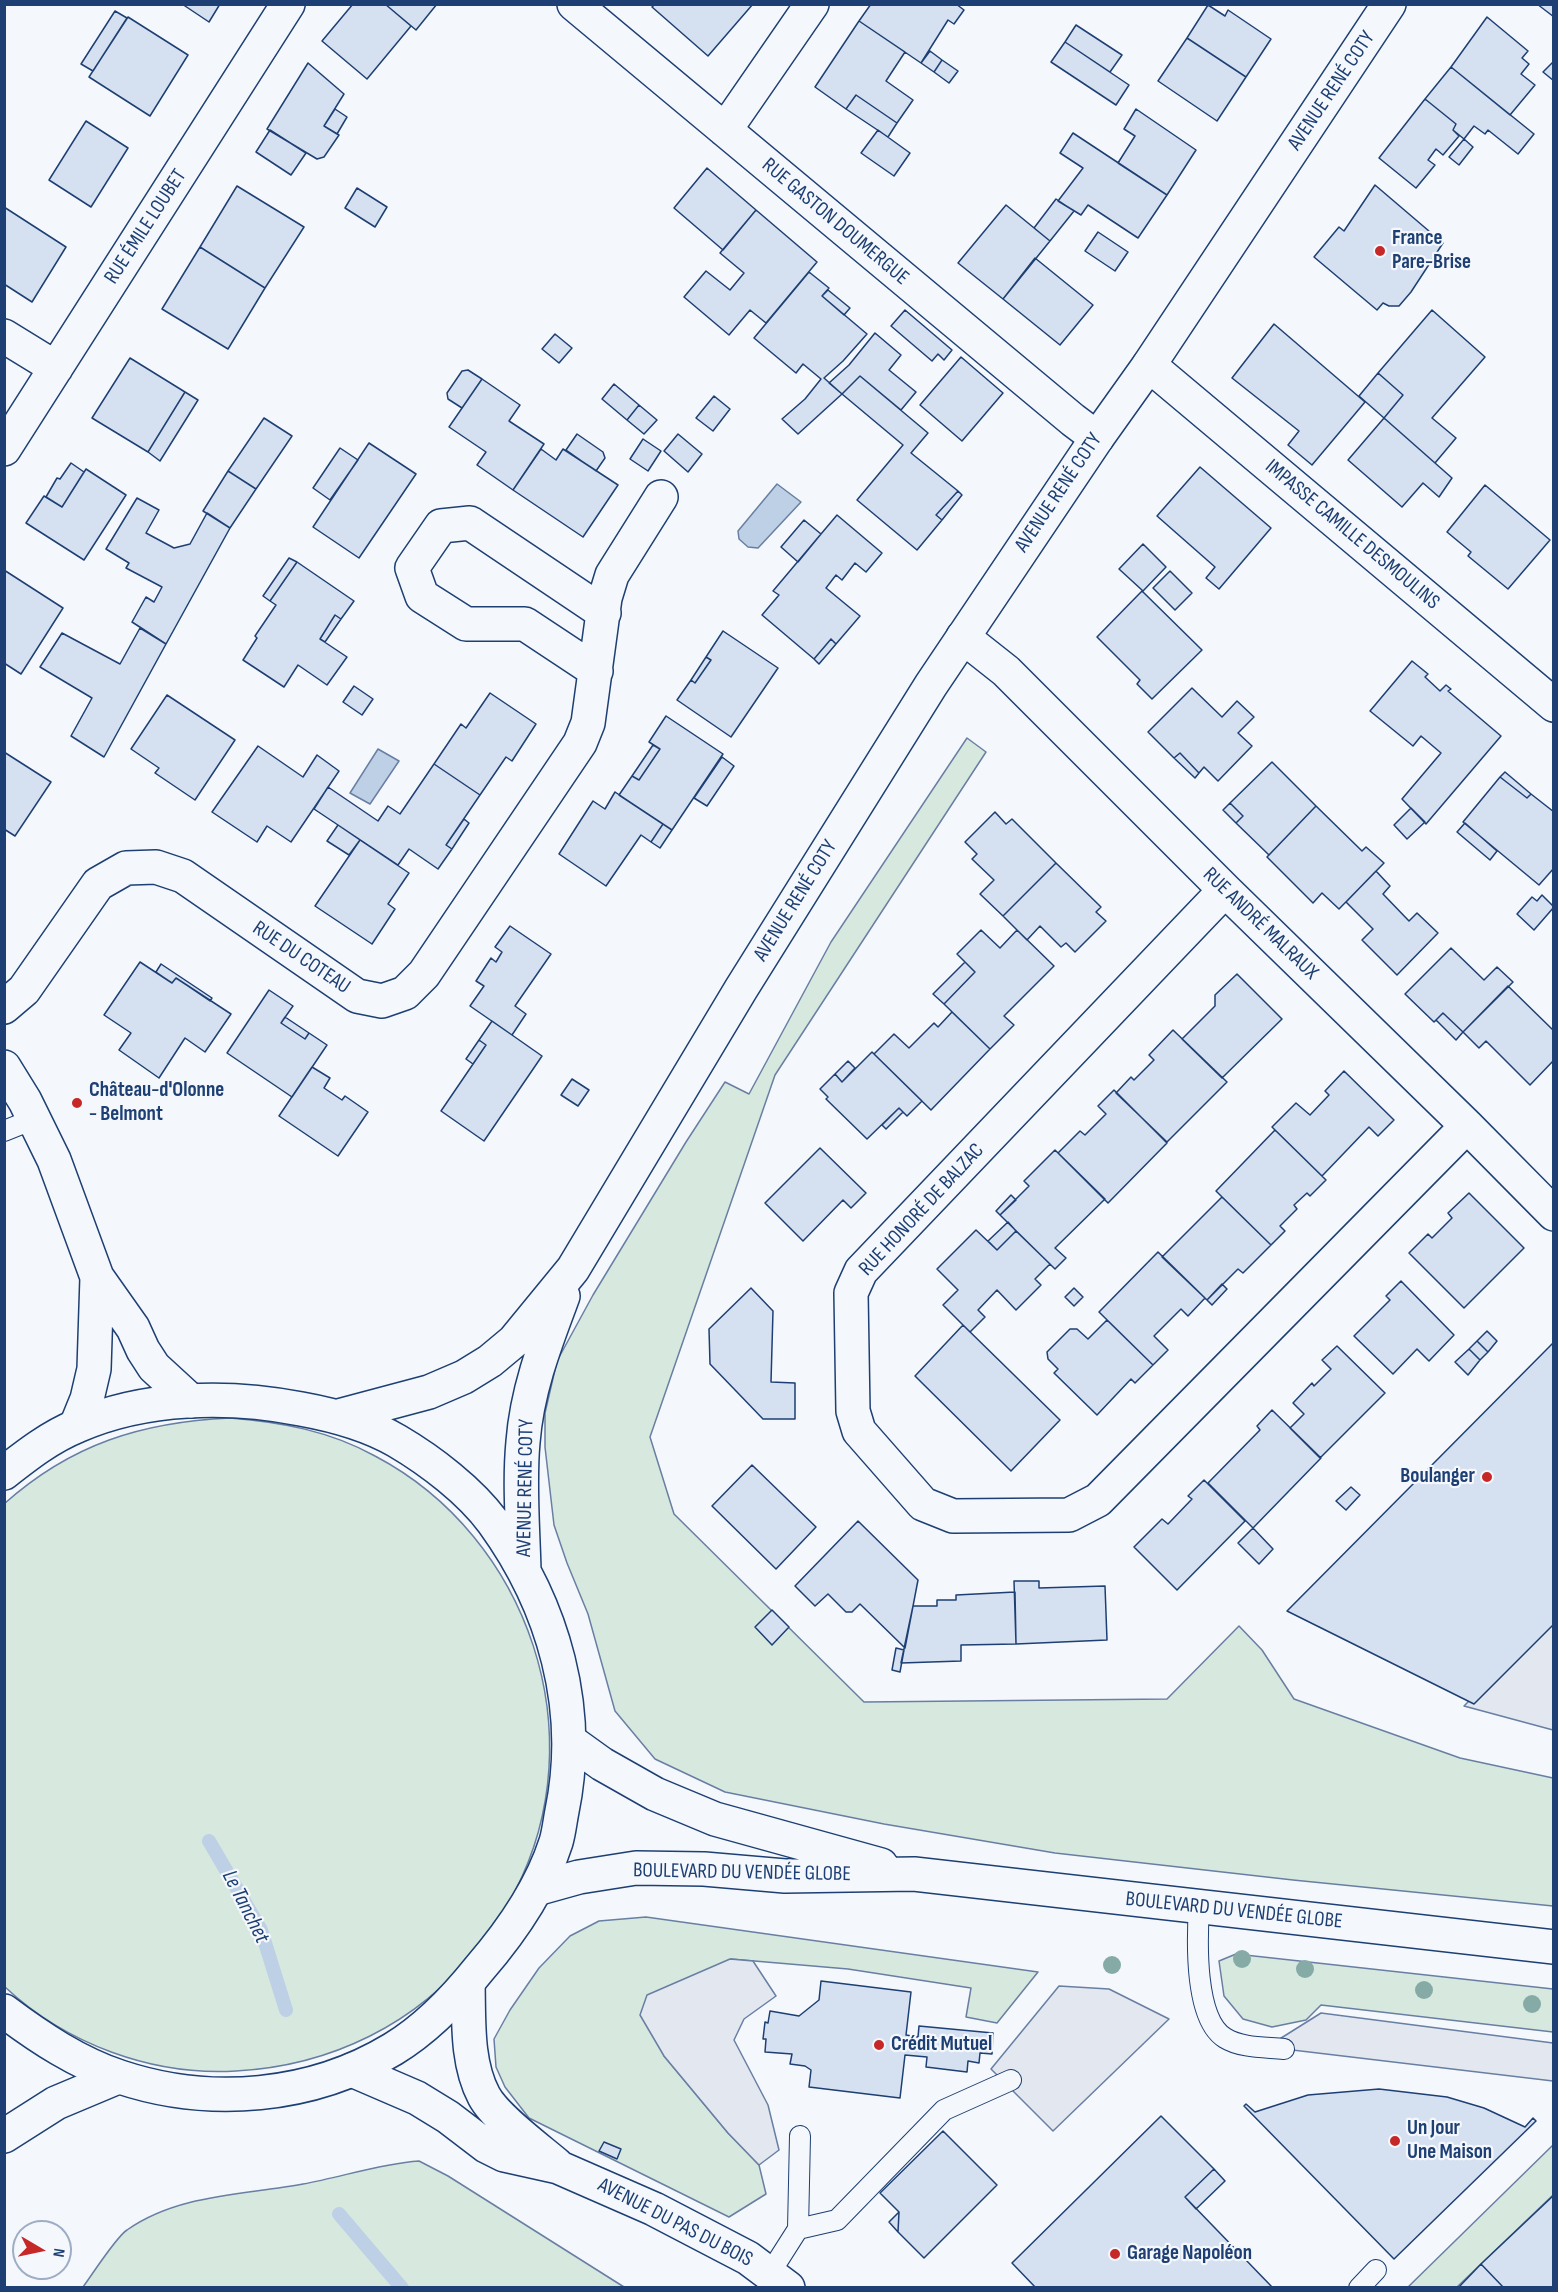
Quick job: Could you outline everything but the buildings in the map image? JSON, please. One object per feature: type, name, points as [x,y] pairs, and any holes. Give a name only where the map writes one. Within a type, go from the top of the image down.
[{"type":"street","name":"RUE ÉMILE LOUBET","points":[[4,449],[288,4]]},
{"type":"street","name":"RUE GASTON DOUMERGUE","points":[[574,4],[1072,420],[1097,438]]},
{"type":"street","points":[[725,130],[812,4]]},
{"type":"street","name":"AVENUE RENÉ COTY","points":[[524,1571],[522,1443],[526,1413],[540,1357],[573,1269],[741,989],[924,695],[1097,438],[1149,365],[1389,4]]},
{"type":"street","points":[[4,336],[56,368]]},
{"type":"street","name":"IMPASSE CAMILLE DESMOULINS","points":[[1149,365],[1554,705]]},
{"type":"street","name":"RUE DU COTEAU","points":[[4,1007],[24,990],[98,884],[126,868],[156,867],[183,876],[357,996],[382,1001],[405,993],[424,974],[580,743],[588,723],[603,613],[612,575],[661,497]]},
{"type":"street","points":[[596,671],[525,624],[466,624],[422,596],[412,568],[441,526],[470,523],[603,613]]},
{"type":"street","name":"RUE ANDRÉ MALRAUX","points":[[963,637],[1006,671],[1225,890],[1467,1125],[1554,1214]]},
{"type":"street","name":"RUE HONORÉ DE BALZAC","points":[[1225,890],[861,1271],[851,1293],[853,1411],[859,1431],[923,1504],[953,1516],[1069,1515],[1098,1500],[1467,1125]]},
{"type":"street","points":[[4,1067],[54,1160],[97,1277],[133,1328],[142,1350],[154,1367],[190,1401]]},
{"type":"street","points":[[339,1416],[429,1392],[464,1377],[490,1361],[514,1341],[573,1269]]},
{"type":"street","points":[[76,1426],[87,1399],[94,1369],[97,1277]]},
{"type":"street","points":[[4,1473],[35,1449],[76,1426],[113,1413],[190,1401],[267,1402],[339,1416],[395,1440],[447,1475],[491,1519],[524,1571],[549,1626],[565,1682],[570,1741],[566,1792],[556,1842],[536,1889],[516,1922],[468,1983],[434,2019],[394,2049],[352,2070],[305,2086],[259,2094],[210,2094],[163,2090],[118,2077],[76,2059],[4,2012]]},
{"type":"street","name":"BOULEVARD DU VENDÉE GLOBE","points":[[570,1741],[602,1764],[655,1794],[705,1815],[914,1874]]},
{"type":"street","name":"BOULEVARD DU VENDÉE GLOBE","points":[[536,1889],[579,1877],[636,1868],[704,1869],[785,1876],[914,1874],[1554,1947]]},
{"type":"street","name":"AVENUE DU PAS DU BOIS","points":[[468,1983],[470,2040],[474,2067],[484,2096],[506,2121],[558,2167]]},
{"type":"street","name":"AVENUE DU PAS DU BOIS","points":[[352,2070],[417,2098],[504,2156],[558,2167],[673,2218],[748,2258],[779,2280]]},
{"type":"street","points":[[4,2136],[56,2103],[118,2077]]},
{"type":"lane","points":[[4,1131],[34,1119]]},
{"type":"lane","points":[[1199,1907],[1197,1954],[1207,2016],[1214,2030],[1226,2039],[1240,2044],[1284,2049]]},
{"type":"lane","points":[[798,2229],[837,2220],[944,2110],[1011,2080]]},
{"type":"lane","points":[[779,2280],[798,2229],[800,2136]]},
{"type":"lane","points":[[1359,2288],[1376,2270]]},
{"type":"shaded area","points":[[967,738],[986,752],[775,1075],[650,1437],[674,1514],[864,1702],[1167,1699],[1239,1626],[1262,1650],[1294,1699],[1460,1758],[1553,1778],[1553,1906],[1055,1853],[884,1824],[725,1792],[655,1759],[615,1711],[588,1614],[554,1525],[545,1447],[545,1413],[557,1361],[593,1295],[725,1082],[749,1094],[831,942]]},
{"type":"shaded area","points":[[230,1418],[305,1429],[358,1447],[429,1492],[473,1536],[508,1588],[533,1645],[547,1706],[549,1769],[539,1831],[515,1891],[502,1914],[476,1949],[453,1976],[427,1999],[370,2036],[338,2050],[271,2067],[236,2071],[204,2071],[142,2062],[83,2040],[55,2025],[5,1987],[4,1504],[29,1483],[55,1466],[82,1451],[109,1440],[167,1425]]},
{"type":"shaded area","points":[[1553,1616],[1553,1730],[1464,1706]]},
{"type":"shaded area","points":[[646,1917],[1038,1972],[997,2023],[966,2017],[971,1988],[848,1969],[731,1959],[664,2056],[728,2133],[759,2165],[766,2194],[729,2217],[529,2118],[505,2087],[496,2067],[494,2039],[510,2010],[539,1968],[570,1936],[599,1921]]},
{"type":"shaded area","points":[[1236,1954],[1553,1989],[1553,2032],[1321,2005],[1306,2020],[1272,2027],[1243,2019],[1224,1996],[1219,1961]]},
{"type":"shaded area","points":[[730,1959],[753,1961],[776,1996],[744,2019],[734,2040],[768,2105],[779,2150],[759,2165],[728,2133],[664,2056],[640,2015],[647,1995]]},
{"type":"shaded area","points":[[1059,1986],[1109,1989],[1169,2019],[1053,2131],[991,2069]]},
{"type":"shaded area","points":[[1321,2013],[1553,2043],[1553,2081],[1284,2049],[1278,2040]]},
{"type":"shaded area","points":[[1553,2145],[1553,2195],[1457,2287],[1407,2288]]},
{"type":"shaded area","points":[[419,2161],[448,2176],[624,2287],[83,2287],[122,2234],[147,2218],[168,2209],[212,2198],[303,2184],[389,2165]]},
{"type":"water","points":[[777,484],[801,502],[758,548],[748,547],[739,539],[738,531]]},
{"type":"water","points":[[378,749],[399,761],[370,804],[350,793]]},
{"type":"waterway","name":"Le Tanchet","points":[[209,1841],[261,1930],[286,2010]]},
{"type":"waterway","name":"Le Tanchet","points":[[339,2214],[402,2288]]},
{"type":"place","name":"France Pare-Brise","points":[[1380,251]]},
{"type":"place","name":"Château-d'Olonne - Belmont","points":[[77,1103]]},
{"type":"place","name":"Boulanger","points":[[1487,1477]]},
{"type":"place","name":"Crédit Mutuel","points":[[879,2045]]},
{"type":"place","name":"Un Jour Une Maison","points":[[1395,2141]]},
{"type":"place","name":"Garage Napoléon","points":[[1115,2254]]}]
